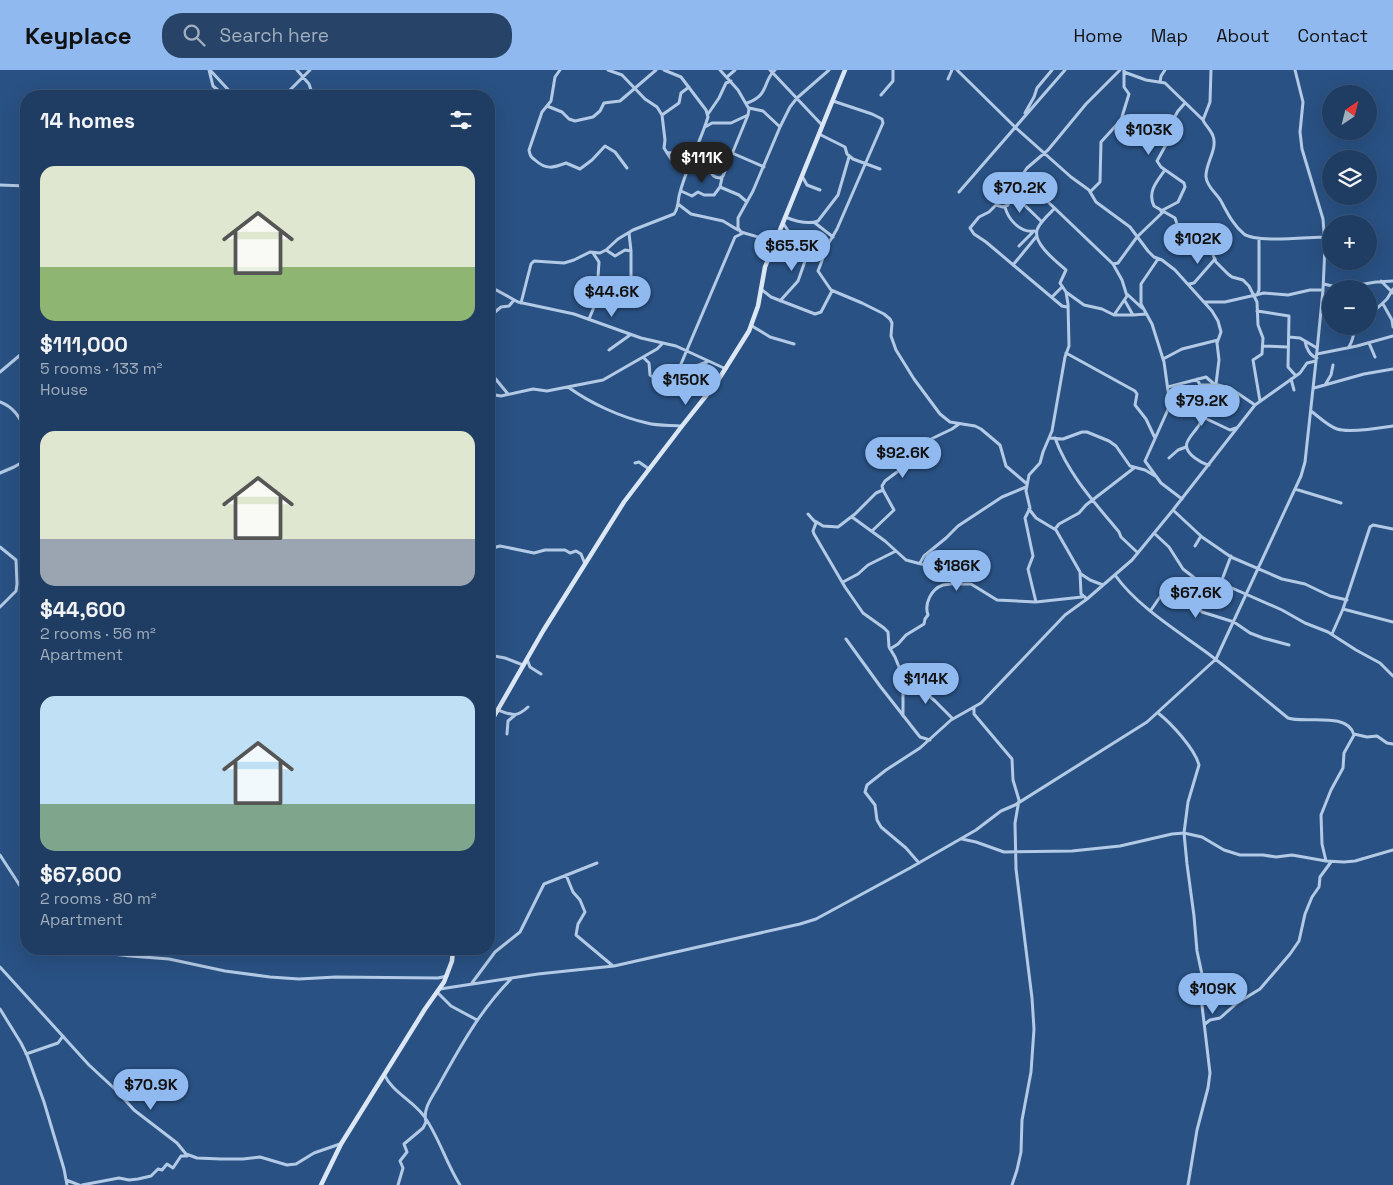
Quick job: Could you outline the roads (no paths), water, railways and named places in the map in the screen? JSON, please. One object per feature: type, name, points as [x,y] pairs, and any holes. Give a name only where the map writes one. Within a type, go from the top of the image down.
[{"type":"street","points":[[209,70],[213,86],[218,90]]},
{"type":"street","points":[[209,70],[228,90]]},
{"type":"street","points":[[297,70],[304,76],[311,90]]},
{"type":"street","points":[[290,90],[310,70]]},
{"type":"street","points":[[560,70],[555,77],[552,100],[542,112],[529,152],[531,156],[541,166],[556,167],[566,163],[580,169],[592,160],[605,146],[615,152],[627,168]]},
{"type":"street","points":[[608,70],[619,74],[645,99],[656,105],[662,115],[664,148],[667,154],[673,159],[689,166]]},
{"type":"street","points":[[547,106],[562,112],[571,120],[577,121],[594,117],[604,104],[620,101],[656,70]]},
{"type":"street","points":[[664,70],[680,76],[708,114]]},
{"type":"street","points":[[681,191],[692,196],[698,192],[703,195],[714,195],[720,187],[722,177],[748,115],[749,108],[747,103],[731,81],[720,70]]},
{"type":"street","points":[[727,77],[735,70]]},
{"type":"street","points":[[739,231],[737,220],[764,167],[780,127],[797,98],[828,70]]},
{"type":"street","points":[[495,715],[527,658],[624,502],[712,390],[727,369],[752,326],[758,306],[765,267],[784,216],[845,70]]},
{"type":"street","points":[[881,94],[893,81],[893,70]]},
{"type":"street","points":[[948,79],[952,70]]},
{"type":"street","points":[[957,70],[1015,127],[1090,192],[1096,202],[1130,227],[1148,251],[1166,263],[1189,284],[1212,311],[1218,321],[1221,332],[1217,343],[1219,360],[1216,385]]},
{"type":"street","points":[[1023,117],[1037,88],[1052,70]]},
{"type":"street","points":[[959,192],[1065,70]]},
{"type":"street","points":[[1068,306],[1062,306],[974,234],[970,228],[979,217],[988,213],[1014,187],[1030,165],[1044,153],[1086,104],[1120,70]]},
{"type":"street","points":[[1160,82],[1161,76],[1166,70]]},
{"type":"street","points":[[1203,120],[1210,102],[1211,70]]},
{"type":"street","points":[[1295,70],[1303,102],[1300,132],[1302,149],[1322,218]]},
{"type":"street","points":[[747,103],[764,92],[772,71],[823,126]]},
{"type":"street","points":[[1090,192],[1100,182],[1101,142],[1121,120],[1129,94],[1124,87],[1124,71],[1146,80],[1168,85],[1203,120],[1214,137],[1212,154],[1206,169],[1208,184],[1221,200],[1230,218],[1242,232],[1259,239],[1322,237]]},
{"type":"street","points":[[521,303],[531,264],[534,261],[564,263],[589,252],[598,254],[629,233],[674,214],[677,210],[689,166],[708,114],[726,83],[731,81]]},
{"type":"street","points":[[662,115],[679,103],[681,93],[689,87]]},
{"type":"street","points":[[832,101],[872,114],[883,121],[833,237],[824,251],[818,271],[832,291],[862,303],[890,319],[892,322],[892,343],[940,414],[950,422],[978,427],[998,443],[1006,466],[1027,486]]},
{"type":"street","points":[[1113,264],[1118,263],[1138,236],[1162,212],[1178,202],[1185,187],[1183,182],[1158,163],[1157,159],[1168,142],[1166,132],[1174,116],[1185,103]]},
{"type":"street","points":[[749,108],[763,111],[780,127]]},
{"type":"street","points":[[704,127],[714,123],[732,122],[748,115]]},
{"type":"street","points":[[784,216],[797,221],[814,222],[820,219],[838,195],[849,156],[846,147],[819,134]]},
{"type":"street","points":[[667,154],[674,152],[691,160],[697,160],[707,166],[711,175],[716,178],[722,177]]},
{"type":"street","points":[[732,153],[764,167]]},
{"type":"street","points":[[849,156],[880,169]]},
{"type":"street","points":[[1165,170],[1153,187],[1151,199],[1155,208],[1174,218],[1179,230],[1210,248],[1221,268],[1231,276],[1245,282],[1256,296]]},
{"type":"street","points":[[802,176],[807,185],[820,190]]},
{"type":"street","points":[[1021,176],[1113,264],[1122,280],[1126,294],[1142,308],[1152,324],[1163,359],[1169,406],[1145,460],[1161,483],[1182,499]]},
{"type":"street","points":[[0,185],[20,186]]},
{"type":"street","points":[[720,187],[739,195],[747,202]]},
{"type":"street","points":[[1005,207],[1009,204],[1014,187]]},
{"type":"street","points":[[1012,193],[1042,222]]},
{"type":"street","points":[[678,204],[691,214],[712,218],[732,225],[743,234],[775,242]]},
{"type":"street","points":[[996,205],[1005,207]]},
{"type":"street","points":[[1005,207],[1009,216],[1018,226],[1027,232],[1034,231]]},
{"type":"street","points":[[1019,246],[1054,209]]},
{"type":"street","points":[[782,222],[795,241],[824,251]]},
{"type":"street","points":[[814,222],[833,237]]},
{"type":"street","points":[[732,225],[736,236]]},
{"type":"street","points":[[1012,265],[1037,237],[1038,228]]},
{"type":"street","points":[[590,319],[594,307],[622,290],[631,278],[629,233]]},
{"type":"street","points":[[644,357],[649,363],[651,376],[665,377],[678,372],[728,251],[736,236],[743,234]]},
{"type":"street","points":[[1036,602],[1028,569],[1034,556],[1026,520],[1029,510],[1026,495],[1027,486],[1029,475],[1040,463],[1052,431],[1066,353],[1069,346],[1068,306],[1060,282],[1066,270],[1048,254],[1037,237]]},
{"type":"street","points":[[1259,239],[1256,296],[1258,325],[1263,338],[1263,346],[1261,355],[1253,360],[1260,401]]},
{"type":"street","points":[[780,300],[798,281],[810,247]]},
{"type":"street","points":[[606,250],[615,256],[625,250],[631,251]]},
{"type":"street","points":[[593,253],[599,262],[598,277],[603,283]]},
{"type":"street","points":[[1142,308],[1141,284],[1158,259]]},
{"type":"street","points":[[1189,284],[1194,283],[1215,259]]},
{"type":"street","points":[[1377,309],[1393,292],[1381,281]]},
{"type":"street","points":[[1377,282],[1393,281]]},
{"type":"street","points":[[760,288],[768,295],[804,311],[819,314],[832,291]]},
{"type":"street","points":[[1052,297],[1063,288]]},
{"type":"street","points":[[1063,288],[1084,305],[1102,309],[1114,315],[1146,314]]},
{"type":"street","points":[[495,289],[521,303],[590,319],[631,334],[686,350],[727,369]]},
{"type":"street","points":[[1204,302],[1225,302],[1256,296],[1288,295],[1310,290],[1322,290]]},
{"type":"street","points":[[1114,315],[1124,301],[1126,294]]},
{"type":"street","points":[[495,312],[501,307],[510,306],[514,300]]},
{"type":"street","points":[[438,991],[472,983],[614,966],[808,922],[961,839],[981,827],[1001,811],[1017,804],[1135,730],[1216,660],[1295,489],[1304,468],[1322,300]]},
{"type":"street","points":[[1124,301],[1133,315]]},
{"type":"street","points":[[1383,304],[1392,320],[1393,327]]},
{"type":"street","points":[[1257,311],[1288,316],[1288,367],[1296,376]]},
{"type":"street","points":[[752,326],[770,336],[794,344]]},
{"type":"street","points":[[609,350],[631,334]]},
{"type":"street","points":[[1347,348],[1353,340],[1354,335]]},
{"type":"street","points":[[919,863],[906,848],[881,827],[877,820],[875,805],[866,794],[865,789],[867,785],[930,740],[953,719],[974,708],[989,695],[1065,615],[1116,575],[1138,553],[1205,470],[1236,428],[1260,401],[1296,376],[1307,363],[1317,358],[1393,336]]},
{"type":"street","points":[[1289,337],[1300,338],[1317,348]]},
{"type":"street","points":[[1163,359],[1183,348],[1219,339]]},
{"type":"street","points":[[1304,341],[1307,349],[1317,358]]},
{"type":"street","points":[[495,395],[501,396],[533,389],[548,391],[606,379],[644,357],[663,343]]},
{"type":"street","points":[[1369,343],[1375,357]]},
{"type":"street","points":[[1263,346],[1288,347]]},
{"type":"street","points":[[1066,353],[1135,391],[1137,394],[1135,405],[1147,420],[1155,438]]},
{"type":"street","points":[[0,372],[20,355]]},
{"type":"street","points":[[707,361],[690,370],[712,390]]},
{"type":"street","points":[[1325,385],[1331,375],[1333,365]]},
{"type":"street","points":[[1314,388],[1364,374],[1393,369]]},
{"type":"street","points":[[1168,387],[1206,377],[1216,385]]},
{"type":"street","points":[[495,378],[508,394]]},
{"type":"street","points":[[1197,379],[1198,384],[1202,386]]},
{"type":"street","points":[[1291,379],[1294,390]]},
{"type":"street","points":[[1183,410],[1190,404],[1196,392],[1202,386],[1216,385],[1230,388],[1255,406]]},
{"type":"street","points":[[568,387],[591,402],[630,418],[655,424],[682,426]]},
{"type":"street","points":[[0,402],[8,406],[20,418]]},
{"type":"street","points":[[1169,406],[1203,417],[1230,430],[1236,428]]},
{"type":"street","points":[[1311,410],[1330,425],[1340,430],[1393,426]]},
{"type":"street","points":[[1169,458],[1178,450],[1186,447],[1203,417]]},
{"type":"street","points":[[872,531],[894,510],[882,490],[885,480],[901,469],[928,440],[959,424]]},
{"type":"street","points":[[1230,430],[1231,435]]},
{"type":"street","points":[[1049,438],[1065,439],[1082,432],[1087,432],[1113,444],[1118,448],[1128,464],[1134,468],[1145,470],[1155,476]]},
{"type":"street","points":[[1055,438],[1065,459],[1092,500],[1119,532],[1121,537],[1138,553]]},
{"type":"street","points":[[1186,447],[1189,454],[1204,464],[1209,464]]},
{"type":"street","points":[[635,464],[639,462],[649,469]]},
{"type":"street","points":[[0,472],[20,464]]},
{"type":"street","points":[[1204,464],[1205,470]]},
{"type":"street","points":[[1055,529],[1059,524],[1079,513],[1120,477],[1134,468]]},
{"type":"street","points":[[920,563],[924,556],[958,526],[1002,497],[1027,486]]},
{"type":"street","points":[[1295,489],[1341,503]]},
{"type":"street","points":[[808,514],[823,526],[836,528],[852,517],[876,493],[882,490]]},
{"type":"street","points":[[1029,510],[1036,518],[1055,529],[1080,573],[1090,580],[1103,585]]},
{"type":"street","points":[[1173,510],[1201,536],[1231,556],[1282,579],[1305,584],[1330,596],[1347,600]]},
{"type":"street","points":[[852,517],[872,531],[906,560],[920,563],[960,583]]},
{"type":"street","points":[[814,520],[816,524],[813,532],[863,613],[886,630],[889,635],[890,649],[901,672],[953,719]]},
{"type":"street","points":[[1332,634],[1344,610],[1370,528],[1373,525],[1393,529]]},
{"type":"street","points":[[1154,533],[1169,547],[1183,569],[1201,583],[1194,594],[1195,603],[1202,612],[1234,622],[1250,633],[1290,645]]},
{"type":"street","points":[[1195,546],[1201,536]]},
{"type":"street","points":[[495,547],[500,546],[534,553],[550,549],[565,550],[570,553],[576,551],[580,553],[585,564]]},
{"type":"street","points":[[0,548],[16,560],[17,583],[15,592],[0,608]]},
{"type":"street","points":[[843,582],[858,574],[868,565],[896,551]]},
{"type":"street","points":[[1231,556],[1223,577],[1223,583],[1332,634],[1356,650],[1380,662],[1393,676]]},
{"type":"street","points":[[1080,573],[1080,592],[1082,596]]},
{"type":"street","points":[[1116,575],[1151,610],[1288,718],[1336,721],[1346,724],[1352,729],[1354,734],[1351,744],[1344,753],[1344,768],[1331,790],[1321,815],[1322,844],[1326,861]]},
{"type":"street","points":[[890,649],[898,644],[906,635],[924,624],[928,616],[926,610],[927,603],[937,588],[944,585],[972,584],[998,601],[1036,602],[1082,596],[1087,599]]},
{"type":"street","points":[[1151,610],[1160,597],[1168,598],[1172,594],[1180,598],[1191,589],[1196,589]]},
{"type":"street","points":[[1344,610],[1393,622]]},
{"type":"street","points":[[846,639],[920,737],[930,740]]},
{"type":"street","points":[[495,656],[523,665]]},
{"type":"street","points":[[527,658],[530,667],[541,674]]},
{"type":"street","points":[[904,716],[903,692],[918,670]]},
{"type":"street","points":[[507,734],[508,722],[528,707]]},
{"type":"street","points":[[974,708],[974,714],[1012,760],[1013,780],[1019,800],[1015,823],[1015,852],[1034,1029],[1031,1072],[1022,1120],[1020,1155],[1012,1185]]},
{"type":"street","points":[[498,710],[515,715]]},
{"type":"street","points":[[1158,712],[1172,725],[1199,762],[1190,794],[1184,833],[1197,951],[1203,979],[1201,997],[1210,1073],[1197,1130],[1188,1185]]},
{"type":"street","points":[[1354,734],[1367,737],[1378,736],[1393,744]]},
{"type":"street","points":[[961,839],[1001,851],[1072,851],[1112,847],[1184,833],[1202,837],[1224,850],[1240,855],[1292,855],[1331,862],[1355,861],[1392,849]]},
{"type":"street","points":[[0,855],[20,886]]},
{"type":"street","points":[[1205,1025],[1210,1020],[1220,1018],[1237,1003],[1260,990],[1290,954],[1299,941],[1304,917],[1312,897],[1319,887],[1320,877],[1331,862]]},
{"type":"street","points":[[495,952],[520,932],[544,884],[597,863]]},
{"type":"street","points":[[566,875],[572,892],[580,900],[585,912],[578,924],[576,936],[614,966]]},
{"type":"street","points":[[121,955],[169,958],[270,977],[408,976],[438,978],[448,975]]},
{"type":"street","points":[[321,1185],[341,1144],[425,1008],[448,975],[452,955]]},
{"type":"street","points":[[472,983],[493,955]]},
{"type":"street","points":[[0,967],[89,1065],[134,1110],[177,1143],[183,1152],[190,1156]]},
{"type":"street","points":[[398,1185],[403,1168],[400,1161],[407,1152],[404,1144],[423,1128],[426,1122],[428,1104],[456,1052],[477,1020],[511,978]]},
{"type":"street","points":[[438,991],[451,1006],[477,1020]]},
{"type":"street","points":[[0,1010],[26,1054],[44,1102],[67,1185]]},
{"type":"street","points":[[26,1054],[60,1042],[63,1036]]},
{"type":"street","points":[[384,1074],[389,1084],[416,1106],[425,1118],[460,1185]]},
{"type":"street","points":[[66,1180],[80,1185],[119,1178],[132,1180],[144,1178],[152,1175],[158,1169],[162,1170],[167,1165],[173,1168],[181,1156],[242,1159],[260,1157],[284,1165],[292,1165],[299,1163],[322,1149],[341,1144]]}]
